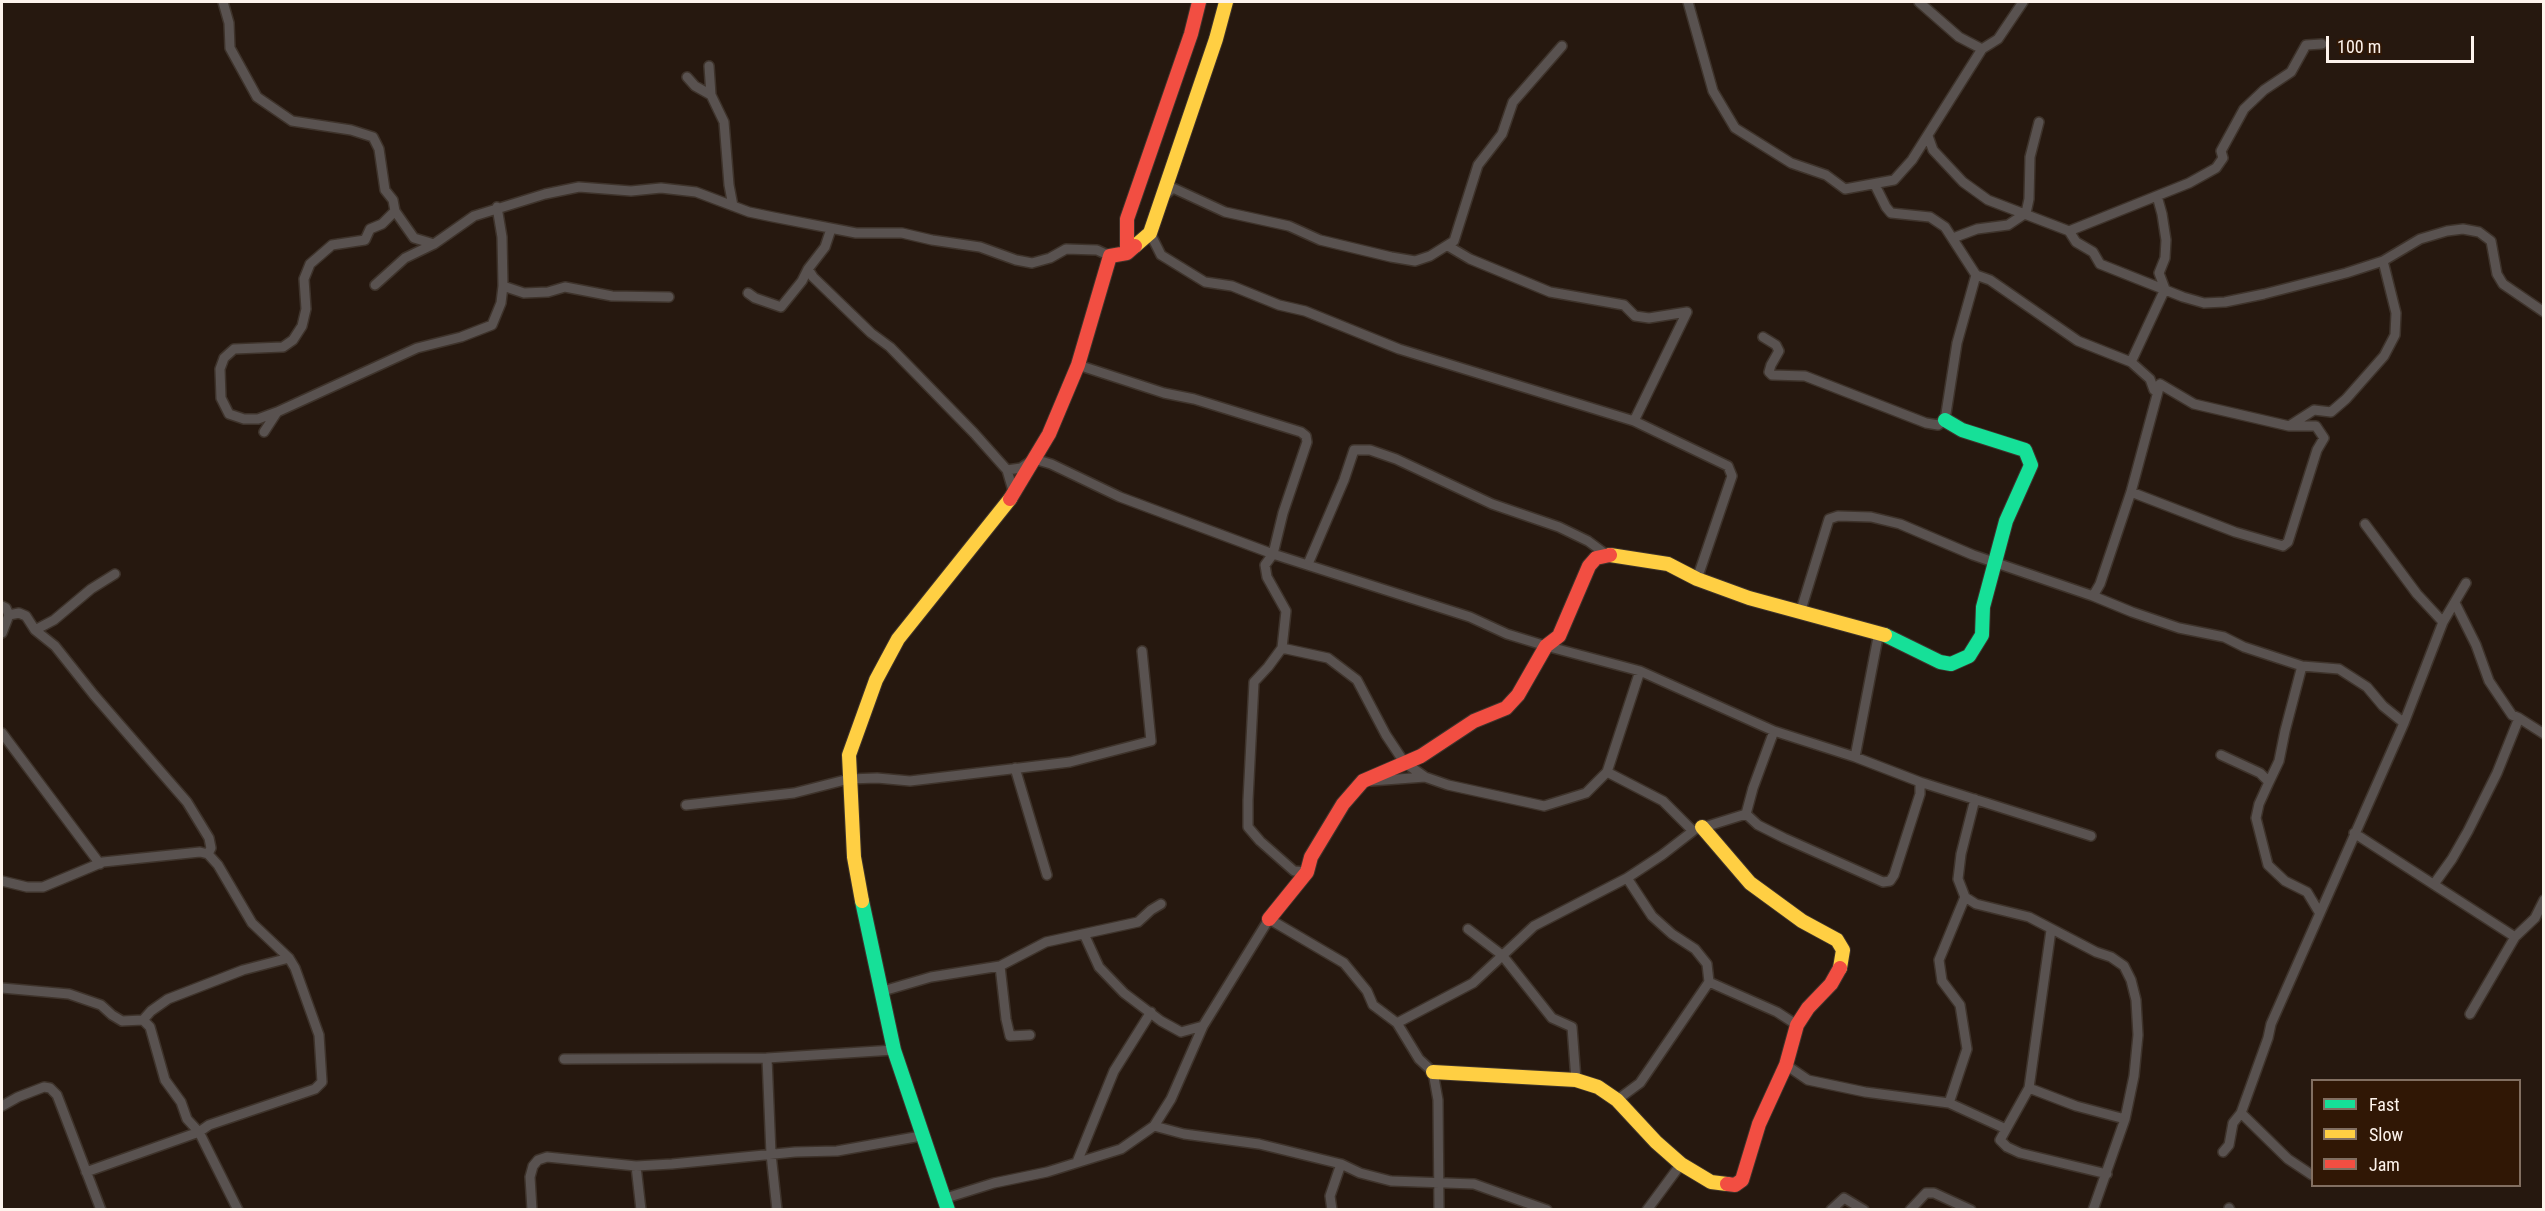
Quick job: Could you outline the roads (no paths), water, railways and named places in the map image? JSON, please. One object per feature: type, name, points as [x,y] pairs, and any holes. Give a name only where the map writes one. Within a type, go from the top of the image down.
[{"type":"street","points":[[223,2],[230,48],[257,97],[292,121],[351,130],[373,137],[379,149],[385,189],[393,200],[395,211],[414,238],[434,244]]},
{"type":"street","points":[[1127,253],[1127,219],[1191,34],[1199,2]]},
{"type":"street","points":[[375,285],[405,258],[434,244],[474,216],[497,207],[579,187],[631,191],[676,189],[703,194],[733,206],[773,217],[856,233],[902,233],[923,239],[980,247],[1016,260],[1032,263],[1050,258],[1066,249],[1097,250],[1110,256],[1127,253],[1150,233],[1216,39],[1226,2]]},
{"type":"street","points":[[1688,2],[1713,92],[1735,128],[1791,163],[1826,175],[1845,189],[1894,180],[1912,160],[1982,49],[1998,39],[2023,2]]},
{"type":"street","points":[[1919,2],[1959,38],[1982,49]]},
{"type":"street","points":[[2069,231],[2189,183],[2216,168],[2223,158],[2221,151],[2244,110],[2264,90],[2291,72],[2306,45],[2322,44]]},
{"type":"street","points":[[1164,197],[1173,188],[1225,212],[1289,226],[1320,240],[1415,261],[1454,242],[1478,165],[1502,134],[1513,102],[1562,46]]},
{"type":"street","points":[[709,66],[711,95],[724,122],[733,206]]},
{"type":"street","points":[[687,77],[695,86],[711,95]]},
{"type":"street","points":[[1953,238],[1977,229],[2008,225],[2026,213],[2029,199],[2030,157],[2039,122]]},
{"type":"street","points":[[1928,136],[1933,150],[1963,182],[1988,200],[2069,231],[2076,242],[2093,252],[2100,264],[2183,297],[2204,303],[2225,302],[2346,273],[2383,261],[2420,238],[2463,229],[2479,232],[2491,241],[2497,274],[2504,284],[2544,312]]},
{"type":"street","points":[[1875,185],[1886,207],[1892,213],[1930,217],[1945,226],[1976,275],[1990,280],[2078,341],[2131,362],[2150,379],[2154,390],[2160,384]]},
{"type":"street","points":[[2131,362],[2165,289],[2159,273],[2165,258],[2166,240],[2157,196]]},
{"type":"street","points":[[395,211],[382,224],[370,229],[365,240],[332,245],[310,264],[304,279],[306,309],[302,326],[293,340],[283,347],[234,349],[224,358],[220,369],[221,398],[229,414],[244,419],[258,419],[417,348],[461,337],[492,325],[501,303],[503,286],[502,237],[497,207]]},
{"type":"street","points":[[748,293],[755,298],[781,307],[825,247],[831,229]]},
{"type":"street","points":[[1150,233],[1161,255],[1204,282],[1232,286],[1279,305],[1305,311],[1400,349],[1634,421],[1728,466],[1732,470],[1732,476],[1697,579]]},
{"type":"street","points":[[1448,246],[1470,259],[1550,292],[1624,305],[1635,316],[1650,318],[1687,312],[1634,421]]},
{"type":"street","points":[[1110,256],[1078,365],[1049,434],[1014,494],[948,573],[898,639],[876,680],[849,755],[854,857],[872,955],[883,991],[894,1050],[921,1136],[947,1204],[994,1183],[1047,1172],[1121,1149],[1154,1126],[1171,1099],[1203,1026],[1269,919],[1307,872],[1311,857],[1342,804],[1363,781],[1421,756],[1474,721],[1506,708],[1518,694],[1546,646],[1559,636],[1589,566],[1596,558],[1607,555],[1668,564],[1697,579],[1800,613],[1879,632],[1940,662],[1951,664],[1962,661],[1977,646],[1982,635],[1983,607],[2006,520],[2031,465],[2025,450],[1962,430],[1945,420]]},
{"type":"street","points":[[2289,426],[2314,410],[2331,412],[2346,399],[2384,356],[2394,335],[2396,313],[2383,261]]},
{"type":"street","points":[[808,269],[813,277],[871,333],[890,347],[1007,470],[1014,494]]},
{"type":"street","points":[[1763,337],[1776,345],[1779,351],[1771,365],[1769,372],[1772,375],[1805,376],[1926,423],[1938,425],[1945,420],[1957,343],[1976,275]]},
{"type":"street","points":[[503,286],[524,293],[548,292],[565,287],[612,296],[669,297]]},
{"type":"street","points":[[1078,365],[1164,393],[1194,399],[1301,432],[1306,436],[1307,442],[1283,513],[1273,554],[1265,565],[1267,577],[1286,611],[1282,648],[1254,682],[1248,827],[1294,871],[1307,872]]},
{"type":"street","points":[[2131,492],[2235,532],[2283,546],[2288,542],[2317,450],[2324,438],[2316,426],[2289,426],[2194,404],[2160,384]]},
{"type":"street","points":[[2093,596],[2100,584],[2131,492],[2160,384]]},
{"type":"street","points":[[264,432],[277,412]]},
{"type":"street","points":[[1308,564],[1344,480],[1354,450],[1370,450],[1418,468],[1492,504],[1559,527],[1588,541],[1607,555]]},
{"type":"street","points":[[1007,470],[1021,468],[1034,459]]},
{"type":"street","points":[[1034,459],[1051,464],[1120,497],[1273,554],[1470,617],[1508,634],[1641,671],[1774,731],[1855,757],[1920,782],[2091,836]]},
{"type":"street","points":[[1800,613],[1826,525],[1833,516],[1871,517],[1900,525],[1974,555],[1997,561],[2180,628],[2224,637],[2244,647],[2302,666],[2339,669],[2367,687],[2383,706],[2404,723]]},
{"type":"street","points":[[2365,524],[2417,594],[2444,622]]},
{"type":"street","points":[[35,630],[54,620],[91,589],[115,574]]},
{"type":"street","points":[[2223,1152],[2229,1145],[2233,1124],[2241,1113],[2271,1024],[2404,723],[2444,622],[2466,583]]},
{"type":"street","points":[[2455,603],[2476,645],[2489,681],[2512,715],[2544,734]]},
{"type":"street","points":[[2,606],[6,608],[9,615],[2,633]]},
{"type":"street","points":[[9,615],[19,613],[26,616],[35,630],[55,646],[94,695],[187,802],[209,838],[208,854]]},
{"type":"street","points":[[1855,757],[1879,632]]},
{"type":"street","points":[[1282,648],[1328,658],[1357,680],[1386,735],[1404,762],[1425,777],[1448,785],[1544,806],[1586,793],[1607,772],[1641,671]]},
{"type":"street","points":[[686,805],[794,793],[849,779],[878,778],[910,781],[1070,762],[1150,741],[1142,651]]},
{"type":"street","points":[[2302,666],[2279,761],[2259,804],[2256,818],[2268,865],[2285,881],[2307,892],[2319,912]]},
{"type":"street","points":[[2434,884],[2468,831],[2497,773],[2519,718]]},
{"type":"street","points":[[1746,814],[1774,731]]},
{"type":"street","points":[[2,734],[100,864]]},
{"type":"street","points":[[2221,755],[2260,773],[2269,782]]},
{"type":"street","points":[[1015,768],[1047,875]]},
{"type":"street","points":[[1269,919],[1344,963],[1367,990],[1373,1005],[1397,1023],[1419,1059],[1434,1072],[1575,1080],[1598,1087],[1617,1100],[1656,1142],[1681,1164],[1711,1182],[1735,1185],[1742,1180],[1759,1124],[1786,1065],[1797,1025],[1808,1008],[1831,984],[1842,964],[1843,950],[1837,940],[1802,921],[1750,883],[1698,829],[1663,801],[1607,772]]},
{"type":"street","points":[[1363,781],[1425,777]]},
{"type":"street","points":[[1746,814],[1758,825],[1784,838],[1884,882],[1890,881],[1894,875],[1920,794],[1920,782]]},
{"type":"street","points":[[1975,799],[1961,854],[1958,879],[1965,897],[1976,904],[2029,917],[2051,930],[2111,957],[2124,966],[2131,980],[2136,1000],[2138,1035],[2134,1076],[2125,1119],[2108,1174],[2093,1209]]},
{"type":"street","points":[[1397,1023],[1473,983],[1534,926],[1627,878],[1698,829],[1746,814]]},
{"type":"street","points":[[2354,833],[2515,937]]},
{"type":"street","points":[[2,881],[27,887],[43,887],[100,864],[153,856],[200,852],[208,854],[218,865],[252,923],[289,958],[308,1000],[319,1035],[322,1082],[315,1089],[209,1125],[199,1132],[86,1172]]},
{"type":"street","points":[[1617,1100],[1640,1083],[1709,982],[1707,964],[1695,949],[1672,934],[1652,916],[1627,878]]},
{"type":"street","points":[[1949,1103],[1967,1049],[1960,1005],[1942,981],[1939,960],[1965,897]]},
{"type":"street","points":[[2470,1014],[2515,937],[2535,918],[2544,900]]},
{"type":"street","points":[[883,991],[931,977],[1000,966],[1046,942],[1138,922],[1151,909],[1161,904]]},
{"type":"street","points":[[1468,928],[1502,955],[1552,1018],[1572,1027],[1575,1080]]},
{"type":"street","points":[[2051,930],[2029,1088],[2000,1140],[2007,1147],[2020,1153],[2108,1174]]},
{"type":"street","points":[[1084,934],[1099,967],[1124,993],[1181,1032],[1203,1026]]},
{"type":"street","points":[[2,988],[69,994],[101,1005],[112,1016],[122,1021],[143,1020],[168,999],[243,970],[289,958]]},
{"type":"street","points":[[1000,966],[1010,1036],[1030,1035]]},
{"type":"street","points":[[1709,982],[1777,1012],[1797,1025]]},
{"type":"street","points":[[1077,1162],[1114,1071],[1151,1012]]},
{"type":"street","points":[[143,1020],[150,1027],[165,1080],[181,1101],[187,1119],[199,1132],[238,1209]]},
{"type":"street","points":[[564,1059],[767,1058],[894,1050]]},
{"type":"street","points":[[767,1058],[771,1155],[777,1209]]},
{"type":"street","points":[[1786,1065],[1808,1080],[1865,1092],[1949,1103],[2006,1129]]},
{"type":"street","points":[[1434,1072],[1438,1100],[1439,1209]]},
{"type":"street","points":[[2,1106],[44,1087],[50,1088],[57,1095],[101,1209]]},
{"type":"street","points":[[2029,1088],[2076,1106],[2125,1119]]},
{"type":"street","points":[[2241,1113],[2288,1159],[2311,1174]]},
{"type":"street","points":[[1154,1126],[1184,1134],[1258,1144],[1341,1164],[1360,1173],[1391,1180],[1474,1184],[1547,1209]]},
{"type":"street","points":[[532,1209],[530,1178],[538,1160],[547,1157],[636,1166],[837,1150],[921,1136]]},
{"type":"street","points":[[1332,1209],[1330,1196],[1341,1164]]},
{"type":"street","points":[[1647,1209],[1681,1164]]},
{"type":"street","points":[[636,1166],[641,1209]]},
{"type":"street","points":[[1910,1209],[1926,1193],[1934,1193],[1971,1209]]},
{"type":"street","points":[[1831,1209],[1844,1198],[1864,1209]]}]
